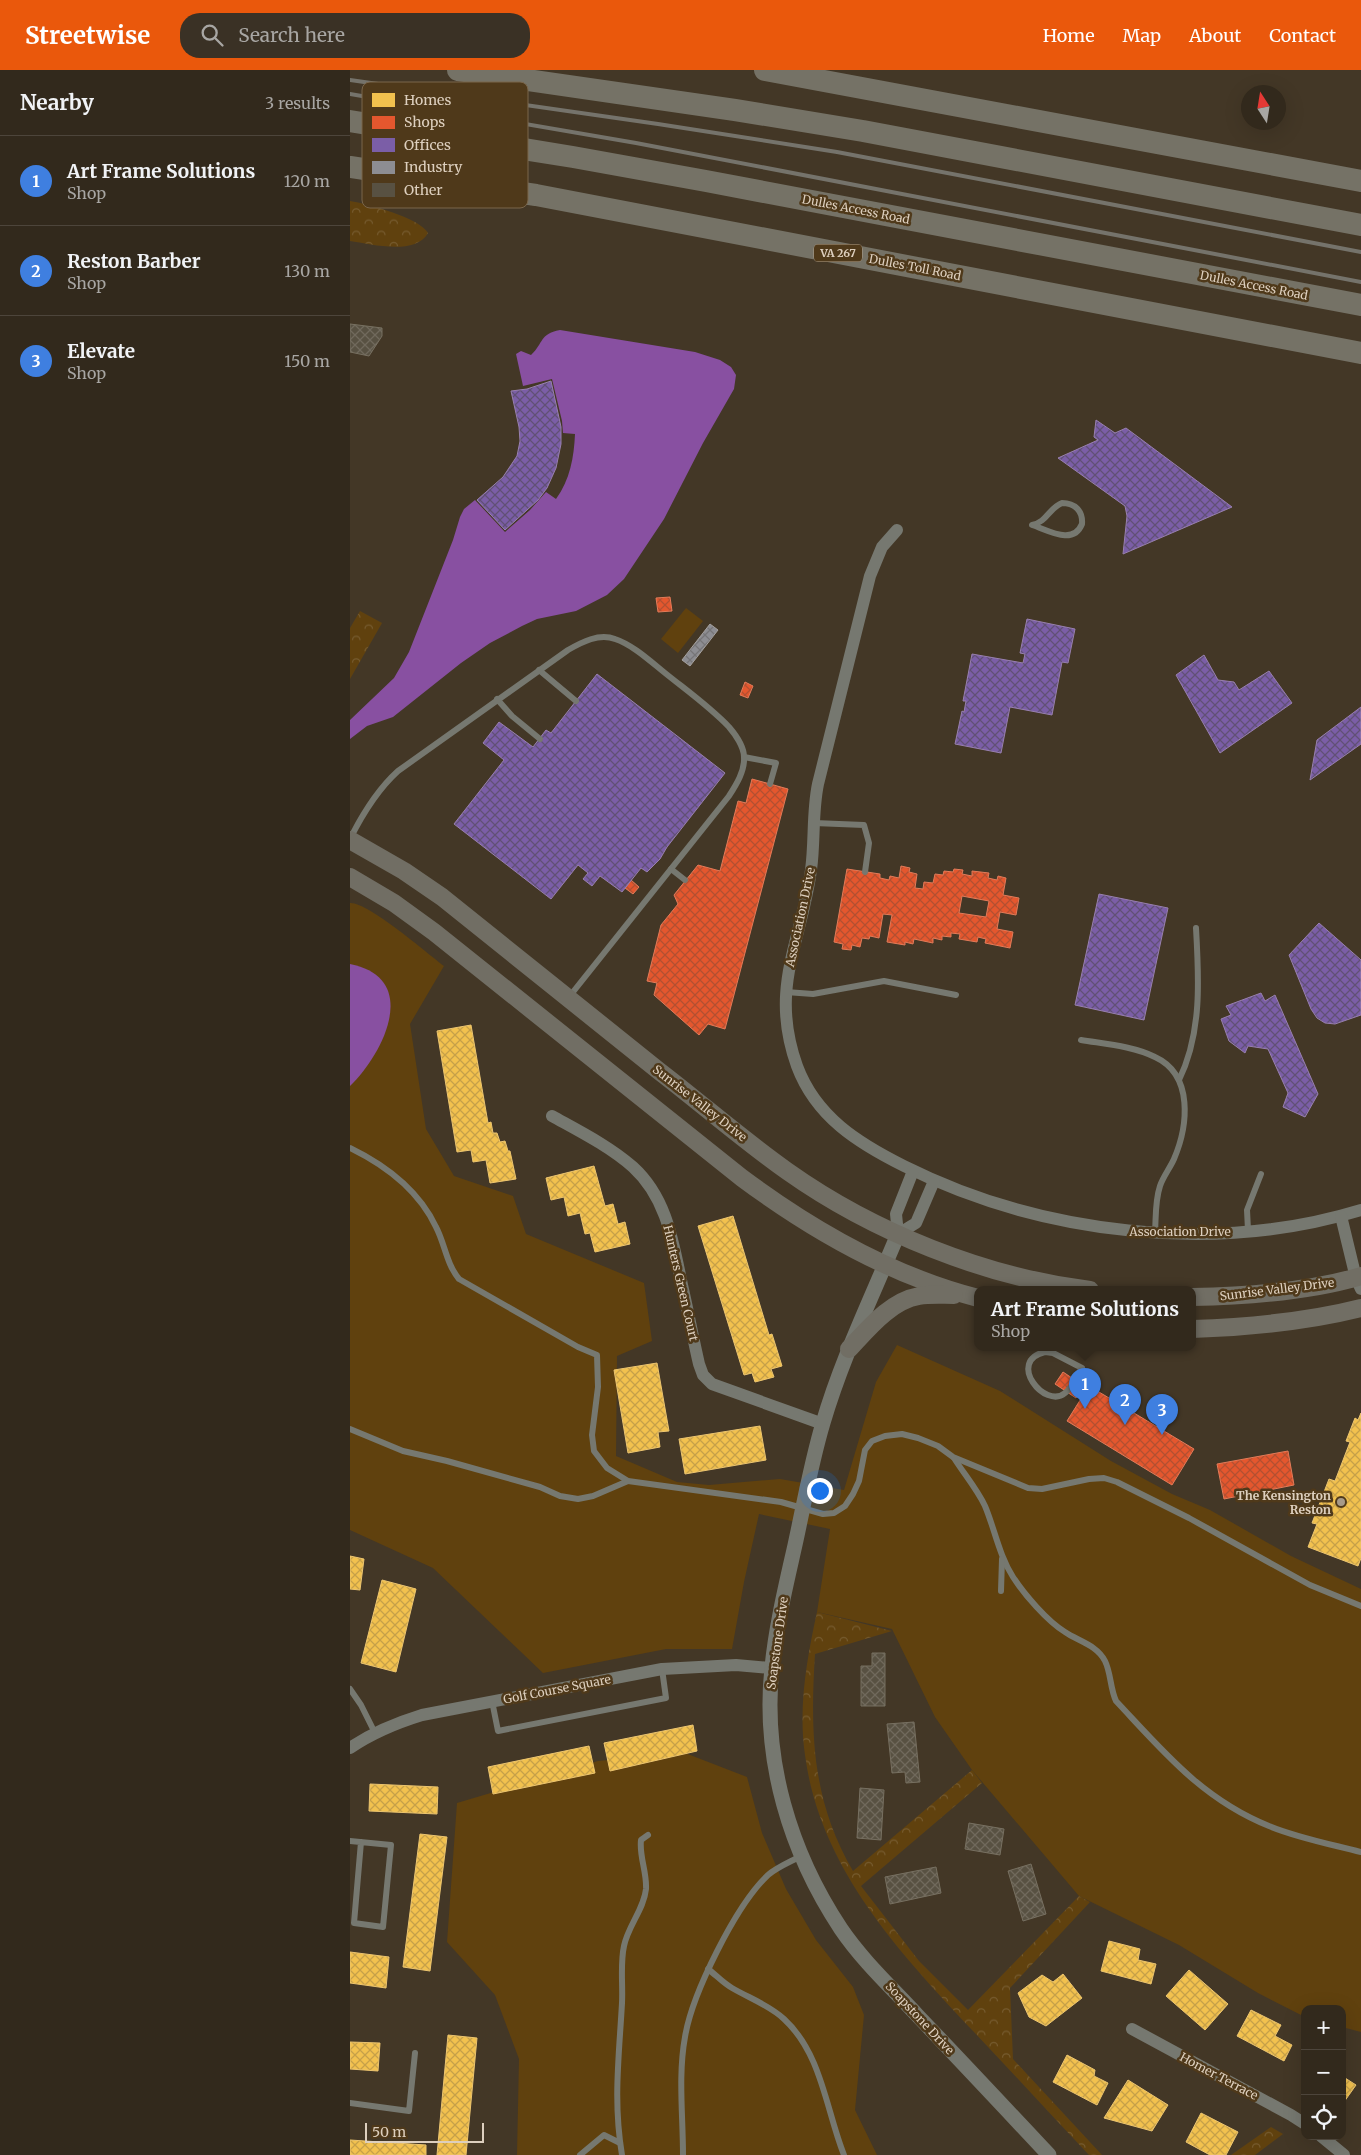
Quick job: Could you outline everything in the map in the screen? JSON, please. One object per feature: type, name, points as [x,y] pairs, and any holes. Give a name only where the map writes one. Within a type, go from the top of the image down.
[{"type":"highway","points":[[458,70],[715,107],[863,132],[1361,225]]},
{"type":"highway","points":[[765,70],[1361,181]]},
{"type":"highway","name":"Dulles Access Road","points":[[528,151],[697,180],[1361,305]]},
{"type":"highway","name":"Dulles Toll Road","points":[[528,194],[1361,353]]},
{"type":"main road","name":"Sunrise Valley Drive","points":[[350,840],[404,871],[436,893],[788,1172],[861,1216],[898,1234],[953,1256],[1020,1277],[1068,1286]]},
{"type":"main road","points":[[350,877],[394,903],[427,927],[757,1189],[805,1221],[885,1265],[971,1296]]},
{"type":"main road","name":"Sunrise Valley Drive","points":[[1196,1297],[1278,1291],[1359,1281]]},
{"type":"main road","points":[[848,1349],[885,1314],[902,1302],[918,1296],[971,1296]]},
{"type":"main road","points":[[1196,1329],[1281,1323],[1361,1308]]},
{"type":"street","name":"Association Drive","points":[[897,530],[882,547],[870,576],[818,784],[813,823],[810,878],[785,992],[785,1012],[790,1043],[802,1077],[814,1098],[831,1120],[849,1135],[913,1171],[934,1181],[991,1202],[1050,1218],[1092,1226],[1154,1233],[1248,1230],[1341,1216],[1361,1210]]},
{"type":"street","name":"Hunters Green Court","points":[[552,1116],[596,1141],[633,1167],[657,1198],[671,1232],[699,1364],[703,1375],[712,1384],[823,1424]]},
{"type":"street","points":[[913,1171],[896,1214],[898,1234],[916,1223],[934,1181]]},
{"type":"street","points":[[1341,1216],[1359,1281]]},
{"type":"street","name":"Soapstone Drive","points":[[898,1234],[848,1349],[823,1424],[780,1616],[771,1668],[769,1706],[771,1741],[785,1810],[801,1856],[829,1909],[851,1942],[1048,2155]]},
{"type":"street","name":"Golf Course Square","points":[[350,1748],[375,1732],[422,1715],[492,1701],[662,1669],[736,1665],[771,1668]]},
{"type":"street","name":"Homer Terrace","points":[[1132,2029],[1301,2121]]},
{"type":"street","points":[[1326,2140],[1344,2155]]},
{"type":"lane","points":[[1062,504],[1075,506],[1081,512],[1080,529],[1069,536],[1032,526],[1042,522],[1055,508],[1062,504]]},
{"type":"lane","points":[[350,840],[371,802],[390,778],[539,670],[584,642],[606,637],[616,639],[639,653],[716,715],[733,732],[744,757],[740,776],[731,791],[568,998]]},
{"type":"lane","points":[[539,670],[576,701]]},
{"type":"lane","points":[[497,699],[512,716],[540,739]]},
{"type":"lane","points":[[744,757],[776,763],[770,784]]},
{"type":"lane","points":[[813,823],[864,825],[869,843],[865,872]]},
{"type":"lane","points":[[671,869],[685,880]]},
{"type":"lane","points":[[1179,1080],[1188,1062],[1196,1030],[1198,965],[1196,928]]},
{"type":"lane","points":[[785,992],[813,994],[884,981],[956,995]]},
{"type":"lane","points":[[1081,1040],[1137,1050],[1154,1056],[1168,1065],[1179,1080],[1184,1104],[1183,1131],[1174,1159],[1160,1188],[1154,1233]]},
{"type":"lane","points":[[350,1148],[388,1169],[404,1183],[428,1212],[437,1228],[451,1269],[459,1279],[578,1347],[597,1355],[598,1387],[592,1435],[594,1451],[607,1468],[628,1481],[781,1502],[803,1509],[828,1514],[834,1513],[845,1506],[859,1481],[865,1450],[872,1441],[902,1434],[938,1446],[953,1457],[1028,1488],[1042,1489],[1089,1479],[1104,1478],[1117,1482],[1189,1518],[1310,1585],[1361,1606]]},
{"type":"lane","points":[[1248,1230],[1247,1210],[1261,1174]]},
{"type":"lane","points":[[1045,1352],[1052,1353],[1082,1368],[1064,1394],[1059,1396],[1044,1393],[1036,1388],[1031,1383],[1028,1369],[1029,1363],[1033,1358],[1045,1352]]},
{"type":"lane","points":[[350,1428],[403,1451],[447,1461],[540,1487],[560,1496],[578,1499],[593,1496],[628,1481]]},
{"type":"lane","points":[[953,1457],[984,1504],[993,1525],[1002,1558],[1014,1578],[1049,1619],[1064,1632],[1098,1651],[1105,1661],[1111,1690],[1116,1701],[1150,1739],[1194,1781],[1215,1797],[1253,1819],[1270,1827],[1361,1852]]},
{"type":"lane","points":[[1001,1591],[1002,1558]]},
{"type":"lane","points":[[492,1701],[498,1731],[666,1698],[662,1669]]},
{"type":"lane","points":[[350,1688],[362,1705],[375,1732]]},
{"type":"lane","points":[[622,2155],[617,2107],[617,2063],[622,2003],[623,1950],[626,1936],[637,1916],[646,1890],[640,1849],[641,1840],[648,1835]]},
{"type":"lane","points":[[350,1841],[361,1842],[391,1846],[383,1926],[354,1923],[361,1842]]},
{"type":"lane","points":[[683,2155],[682,2059],[684,2037],[695,1998],[708,1969],[732,1926],[758,1887],[769,1874],[801,1856]]},
{"type":"lane","points":[[708,1969],[730,1987],[767,2006],[785,2020],[798,2036],[810,2054],[844,2155]]},
{"type":"lane","points":[[350,2103],[409,2111],[416,2053]]},
{"type":"lane","points":[[580,2155],[604,2136],[620,2143]]},
{"type":"green space","points":[[350,201],[362,204],[362,208],[380,208],[405,217],[423,227],[428,233],[422,240],[403,246],[380,246],[350,241]]},
{"type":"green space","points":[[686,608],[703,621],[678,653],[661,639]]},
{"type":"green space","points":[[360,611],[382,623],[350,679],[350,628]]},
{"type":"green space","points":[[350,903],[359,905],[383,919],[444,966],[410,1024],[426,1129],[454,1176],[513,1196],[526,1234],[644,1283],[652,1341],[617,1356],[616,1456],[677,1482],[709,1485],[780,1479],[844,1490],[876,1382],[897,1345],[1000,1391],[1111,1461],[1172,1494],[1210,1510],[1291,1556],[1361,1589],[1361,2032],[1346,2028],[1346,2005],[1301,2005],[1301,2015],[1258,1993],[1179,1945],[1079,1896],[972,1770],[935,1717],[892,1629],[817,1612],[830,1529],[759,1514],[732,1649],[666,1649],[543,1673],[433,1568],[350,1530]]},
{"type":"green space","points":[[817,1612],[892,1631],[815,1654],[813,1711],[817,1766],[829,1819],[839,1845],[853,1871],[972,1770],[982,1783],[861,1886],[919,1961],[968,2010],[1079,1896],[1090,1902],[1010,1988],[1013,2059],[1102,2155],[1089,2155],[945,2001],[891,1938],[866,1905],[845,1871],[827,1835],[813,1796],[803,1737],[803,1701],[807,1665]]},
{"type":"green space","points":[[685,1753],[747,1777],[762,1833],[786,1889],[816,1940],[853,1987],[864,2015],[855,2110],[877,2155],[517,2155],[519,2059],[495,1995],[447,1942],[457,1803],[598,1761]]},
{"type":"green space","points":[[1271,2127],[1283,2134],[1255,2155],[1231,2155]]},
{"type":"shaded area","points":[[560,330],[695,352],[720,360],[731,367],[736,375],[734,389],[703,443],[664,519],[624,579],[607,595],[576,611],[537,619],[490,643],[461,663],[393,717],[367,726],[350,739],[350,720],[394,678],[409,652],[464,509],[475,500],[505,532],[530,510],[546,492],[556,499],[561,492],[572,460],[575,434],[563,433],[552,379],[523,386],[516,354],[521,351],[531,355],[548,334]]},
{"type":"shaded area","points":[[350,964],[372,972],[385,984],[390,1000],[389,1018],[384,1037],[363,1072],[350,1086]]},
{"type":"building: Homes","points":[[471,1025],[488,1123],[491,1122],[493,1133],[497,1133],[500,1142],[505,1141],[508,1151],[510,1151],[516,1179],[490,1183],[486,1160],[473,1162],[471,1150],[457,1152],[437,1031]]},
{"type":"building: Homes","points":[[594,1166],[605,1206],[613,1204],[618,1224],[625,1222],[630,1244],[595,1252],[590,1233],[585,1234],[580,1213],[568,1216],[564,1197],[551,1200],[546,1178]]},
{"type":"building: Homes","points":[[733,1216],[769,1335],[772,1334],[782,1366],[771,1369],[774,1377],[755,1382],[752,1373],[744,1375],[698,1226]]},
{"type":"building: Homes","points":[[657,1363],[669,1431],[658,1432],[660,1447],[628,1453],[614,1370]]},
{"type":"building: Homes","name":"The Kensington Reston","points":[[1361,1413],[1361,1558],[1358,1566],[1308,1547],[1317,1524],[1312,1523],[1329,1479],[1335,1481],[1350,1442],[1346,1441],[1355,1418],[1358,1420]]},
{"type":"building: Homes","points":[[760,1426],[766,1460],[685,1474],[679,1439]]},
{"type":"building: Homes","points":[[350,1556],[364,1559],[360,1590],[350,1589]]},
{"type":"building: Homes","points":[[382,1580],[416,1589],[396,1672],[361,1663]]},
{"type":"building: Homes","points":[[693,1725],[697,1751],[610,1771],[604,1743]]},
{"type":"building: Homes","points":[[589,1746],[595,1773],[493,1794],[488,1767]]},
{"type":"building: Homes","points":[[370,1784],[438,1787],[437,1814],[369,1811]]},
{"type":"building: Homes","points":[[420,1834],[447,1837],[430,1971],[403,1967]]},
{"type":"building: Homes","points":[[1109,1941],[1140,1949],[1138,1960],[1156,1964],[1151,1984],[1101,1971]]},
{"type":"building: Homes","points":[[350,1952],[389,1957],[386,1988],[350,1983]]},
{"type":"building: Homes","points":[[1189,1970],[1228,2004],[1205,2030],[1166,1996]]},
{"type":"building: Homes","points":[[1063,1974],[1082,1998],[1046,2026],[1029,2017],[1018,1993],[1042,1975],[1053,1982]]},
{"type":"building: Homes","points":[[1251,2010],[1281,2025],[1275,2036],[1292,2045],[1284,2061],[1237,2036]]},
{"type":"building: Homes","points":[[448,2035],[477,2038],[466,2155],[437,2155]]},
{"type":"building: Homes","points":[[350,2042],[380,2043],[378,2071],[350,2069]]},
{"type":"building: Homes","points":[[1067,2055],[1095,2070],[1094,2076],[1108,2083],[1097,2105],[1053,2082]]},
{"type":"building: Homes","points":[[1346,2079],[1356,2085],[1346,2099]]},
{"type":"building: Homes","points":[[1128,2080],[1168,2105],[1152,2131],[1104,2118]]},
{"type":"building: Homes","points":[[1201,2113],[1238,2132],[1226,2155],[1210,2155],[1186,2142]]},
{"type":"building: Homes","points":[[350,2140],[426,2145],[426,2155],[350,2155]]},
{"type":"building: Shops","points":[[670,597],[672,611],[658,612],[656,598]]},
{"type":"building: Shops","points":[[745,682],[753,686],[748,698],[740,695]]},
{"type":"building: Shops","points":[[752,779],[788,789],[725,1029],[708,1024],[699,1035],[654,995],[657,983],[647,981],[661,925],[678,904],[674,895],[698,865],[720,871],[738,801],[746,803]]},
{"type":"building: Shops","points":[[901,866],[910,868],[909,872],[917,874],[915,888],[923,889],[924,882],[933,883],[935,874],[943,875],[944,871],[953,872],[954,869],[963,870],[962,874],[972,876],[972,871],[989,873],[988,878],[997,880],[998,876],[1006,878],[1003,895],[1019,898],[1016,915],[1000,912],[997,929],[1013,932],[1010,948],[985,943],[986,939],[978,937],[977,942],[959,939],[960,934],[951,933],[951,937],[942,936],[942,940],[933,938],[933,943],[914,939],[913,944],[905,942],[905,945],[887,942],[892,915],[883,914],[879,938],[870,936],[869,939],[862,938],[860,947],[852,945],[851,950],[842,949],[843,944],[834,942],[847,869],[880,874],[880,878],[889,880],[890,876],[899,878]],"holes":[[[962,896],[989,901],[986,917],[959,913]]]},
{"type":"building: Shops","points":[[631,880],[639,887],[633,894],[625,888]]},
{"type":"building: Shops","points":[[1063,1372],[1084,1386],[1076,1398],[1055,1384]]},
{"type":"building: Shops","points":[[1089,1386],[1194,1449],[1172,1485],[1067,1421]]},
{"type":"building: Shops","points":[[1288,1451],[1294,1485],[1224,1499],[1217,1464]]},
{"type":"building: Offices","points":[[551,381],[561,427],[561,444],[556,468],[547,488],[538,500],[505,530],[477,500],[503,477],[517,456],[520,441],[519,427],[511,391],[527,389]]},
{"type":"building: Offices","points":[[1096,420],[1115,433],[1126,428],[1232,507],[1123,554],[1127,516],[1125,506],[1058,458],[1098,440],[1094,437]]},
{"type":"building: Offices","points":[[1027,619],[1075,629],[1068,663],[1062,662],[1052,715],[1010,707],[1001,753],[955,744],[962,711],[964,712],[966,701],[963,701],[972,654],[1023,663],[1025,654],[1020,653]]},
{"type":"building: Offices","points":[[1204,655],[1218,680],[1234,682],[1239,690],[1269,671],[1292,703],[1220,753],[1176,675]]},
{"type":"building: Offices","points":[[597,674],[725,773],[667,847],[660,859],[647,872],[641,868],[622,892],[600,876],[592,886],[583,879],[588,873],[578,865],[551,899],[454,824],[504,760],[483,743],[499,722],[533,747],[546,730],[551,733]]},
{"type":"building: Offices","points":[[1361,707],[1361,744],[1310,780],[1317,740]]},
{"type":"building: Offices","points":[[1099,894],[1168,908],[1144,1020],[1075,1005]]},
{"type":"building: Offices","points":[[1319,923],[1361,960],[1361,1015],[1335,1024],[1325,1023],[1317,1018],[1311,1009],[1289,955]]},
{"type":"building: Offices","points":[[1261,993],[1265,1001],[1275,995],[1318,1094],[1305,1117],[1283,1107],[1288,1093],[1268,1049],[1248,1046],[1245,1053],[1229,1041],[1221,1019],[1231,1015],[1226,1006]]},
{"type":"building: Industry","points":[[710,624],[718,630],[690,666],[682,660]]},
{"type":"building: Other","points":[[350,324],[382,328],[382,336],[369,356],[350,352]]},
{"type":"building: Other","points":[[872,1653],[885,1653],[885,1706],[861,1706],[861,1666],[872,1666]]},
{"type":"building: Other","points":[[914,1722],[920,1782],[906,1783],[905,1772],[892,1773],[887,1724]]},
{"type":"building: Other","points":[[860,1788],[884,1790],[881,1840],[857,1838]]},
{"type":"building: Other","points":[[969,1823],[1004,1829],[1000,1855],[965,1849]]},
{"type":"building: Other","points":[[1031,1864],[1046,1914],[1023,1921],[1008,1871]]},
{"type":"building: Other","points":[[936,1867],[941,1893],[890,1904],[885,1877]]},
{"type":"railway","points":[[350,80],[364,82]]},
{"type":"railway","points":[[350,94],[362,96]]},
{"type":"railway","points":[[528,105],[837,152],[1361,252]]},
{"type":"railway","points":[[528,124],[636,143],[1361,282]]},
{"type":"place","name":"Art Frame Solutions","points":[[1085,1409]]},
{"type":"place","name":"Reston Barber","points":[[1125,1425]]},
{"type":"place","name":"Elevate","points":[[1162,1435]]},
{"type":"place","name":"The Kensington Reston","points":[[1341,1502]]}]
